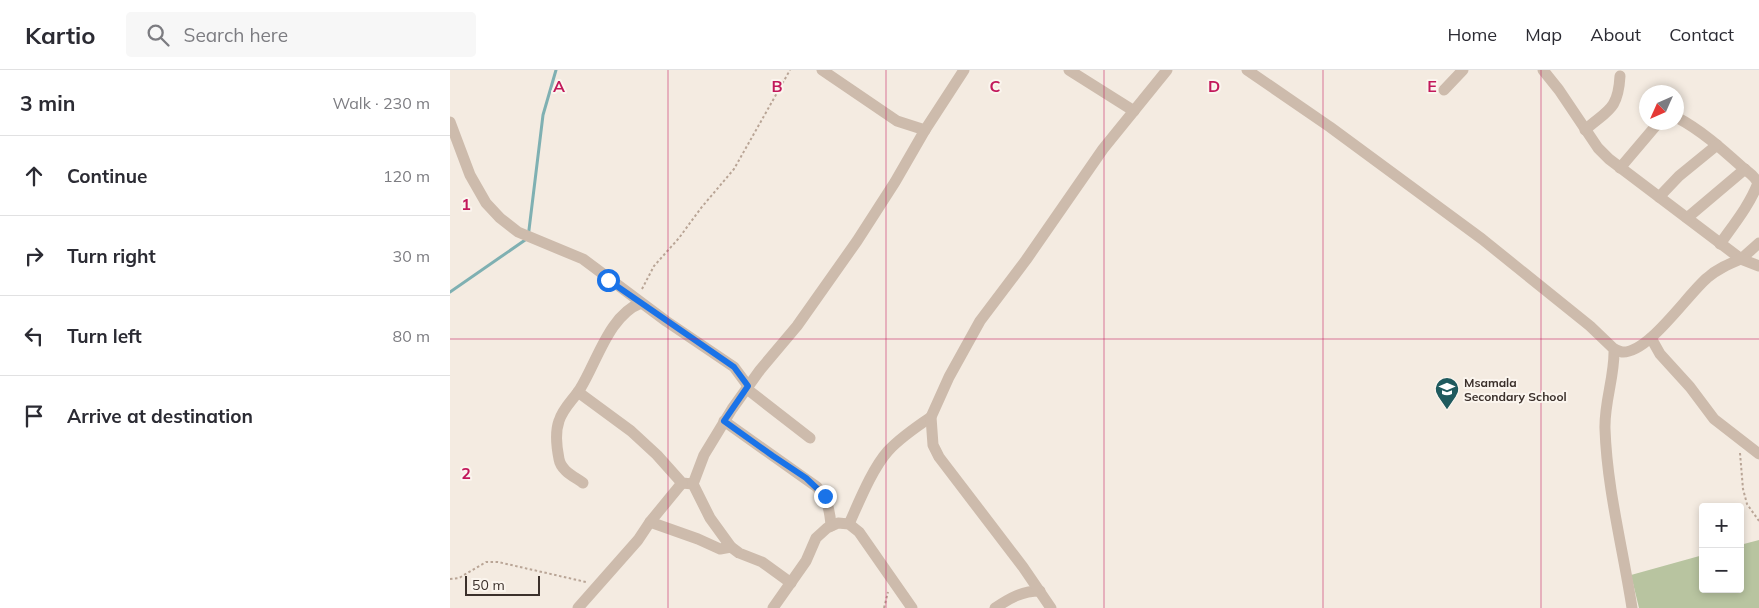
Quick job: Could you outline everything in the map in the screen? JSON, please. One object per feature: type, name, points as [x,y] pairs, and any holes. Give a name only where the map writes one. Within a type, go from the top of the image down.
[{"type":"street","points":[[824,70],[897,120],[925,130]]},
{"type":"street","points":[[578,608],[638,540],[650,522],[688,483],[724,421],[747,388],[797,326],[857,241],[964,70]]},
{"type":"street","points":[[1069,70],[1134,111]]},
{"type":"street","points":[[1051,608],[939,457],[933,445],[931,417],[949,377],[980,321],[1026,260],[1103,149],[1167,70]]},
{"type":"street","points":[[1247,70],[1330,127],[1482,239],[1590,326],[1614,349],[1622,352],[1631,350],[1651,338],[1708,277],[1741,259],[1759,243]]},
{"type":"street","points":[[1444,90],[1463,70]]},
{"type":"street","points":[[1543,70],[1598,148],[1620,168],[1741,259],[1759,266]]},
{"type":"street","points":[[1585,130],[1607,114],[1614,104],[1620,76]]},
{"type":"street","points":[[450,122],[470,175],[486,203],[500,218],[518,232],[583,260],[639,302],[734,367],[747,388],[810,438]]},
{"type":"street","points":[[1684,122],[1699,131],[1745,170],[1755,176],[1758,183],[1754,195],[1740,218],[1720,244]]},
{"type":"street","points":[[1620,168],[1652,130]]},
{"type":"street","points":[[1659,197],[1679,176],[1717,145]]},
{"type":"street","points":[[1687,218],[1745,170]]},
{"type":"street","points":[[584,483],[566,470],[559,461],[557,426],[563,412],[578,392],[608,335],[631,307],[639,302]]},
{"type":"street","points":[[1651,338],[1660,354],[1690,387],[1714,419],[1759,454]]},
{"type":"street","points":[[1614,349],[1615,358],[1606,405],[1606,456],[1632,608]]},
{"type":"street","points":[[578,392],[631,431],[688,483],[731,547],[739,553],[762,562],[791,583]]},
{"type":"street","points":[[849,524],[869,481],[887,452],[931,417]]},
{"type":"street","points":[[724,421],[817,487],[828,503],[832,526]]},
{"type":"street","points":[[650,522],[720,549],[731,547]]},
{"type":"street","points":[[773,608],[806,561],[816,538],[838,523],[849,524],[859,532],[912,608]]},
{"type":"street","points":[[995,608],[1014,596],[1028,591],[1040,591]]},
{"type":"path","points":[[639,302],[654,266],[734,169],[790,70]]},
{"type":"path","points":[[1740,452],[1743,489],[1748,504],[1759,521]]},
{"type":"path","points":[[450,578],[459,578],[486,562],[498,562],[598,584]]},
{"type":"green space","points":[[1759,540],[1759,608],[1639,608],[1631,575],[1699,556],[1699,593],[1744,593],[1744,544]]},
{"type":"waterway","points":[[450,292],[528,238],[543,115],[556,70]]},
{"type":"place","name":"Msamala Secondary School","points":[[1447,410]]},
{"type":"route","points":[[608,280],[734,367],[748,386],[724,421],[806,478],[825,496]]}]
